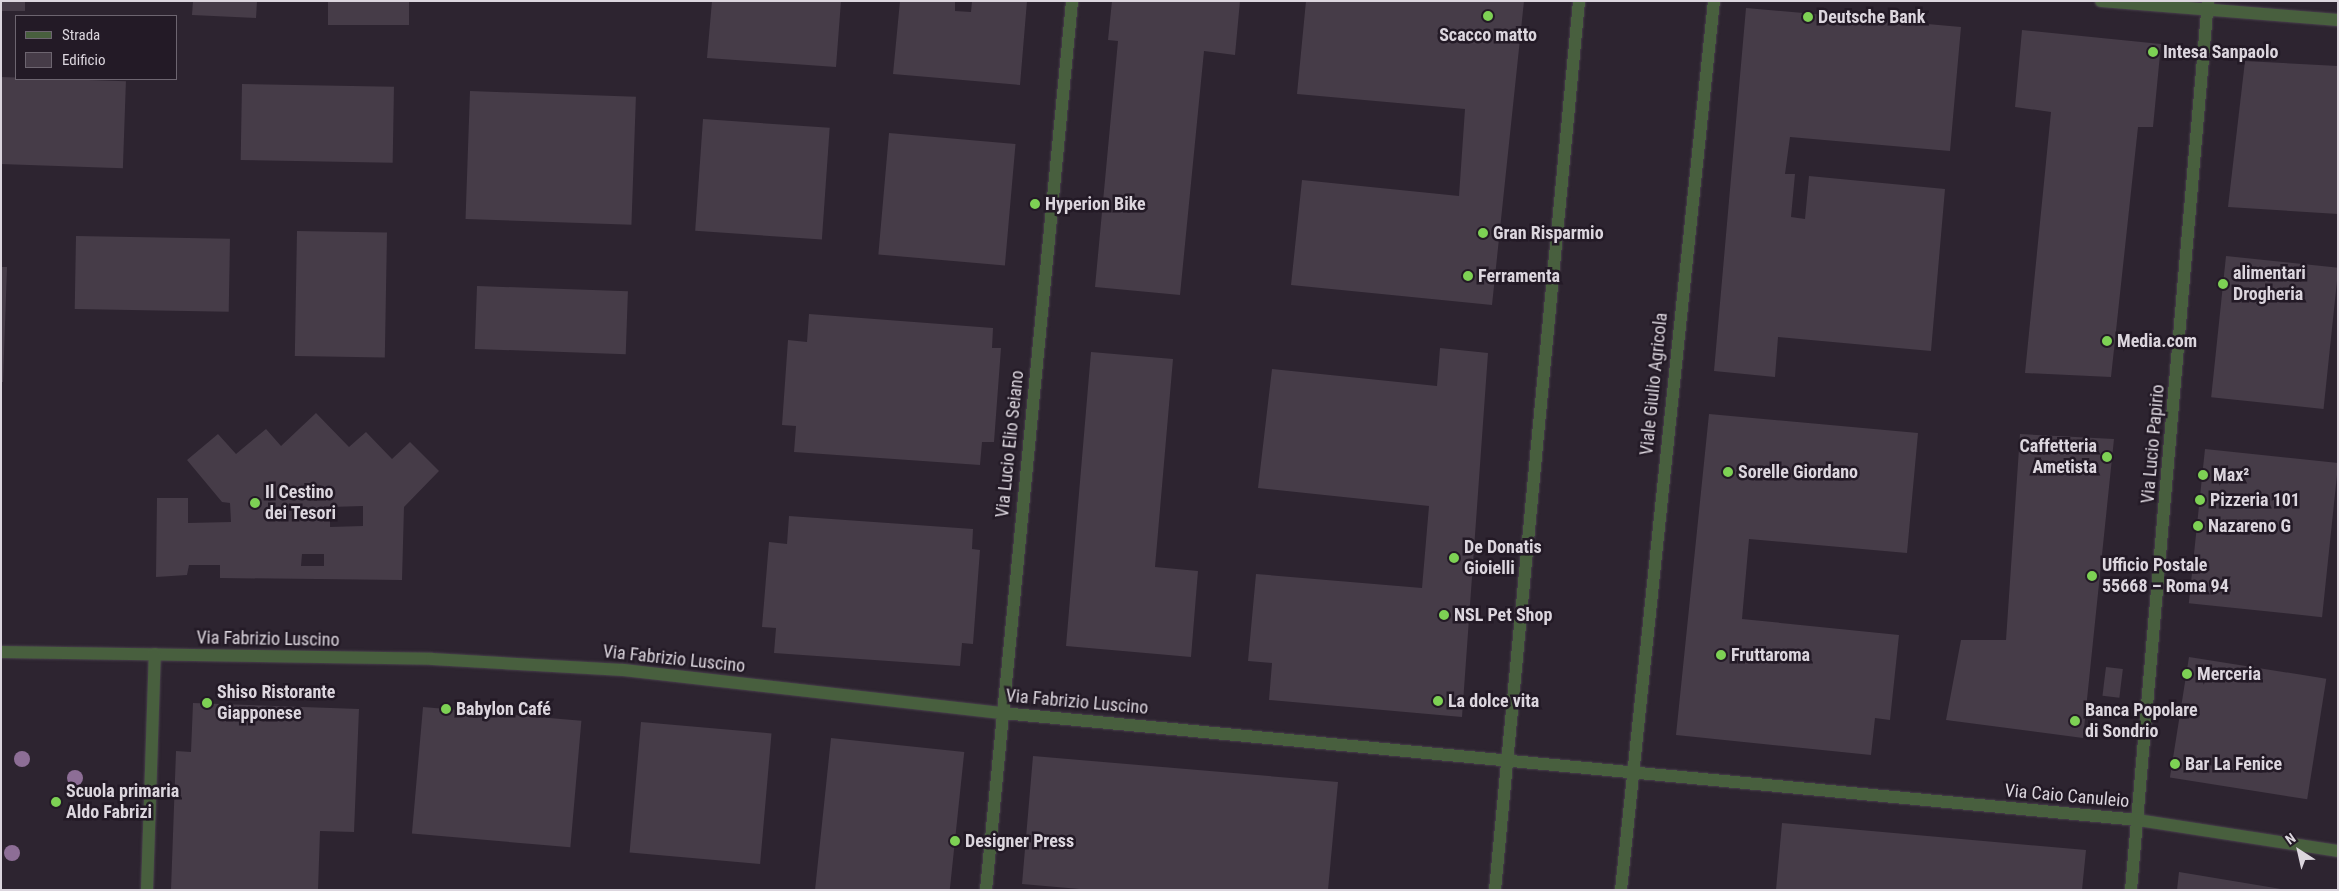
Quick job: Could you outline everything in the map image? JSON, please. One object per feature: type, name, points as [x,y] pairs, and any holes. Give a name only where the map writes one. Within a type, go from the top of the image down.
[{"type":"street","name":"Via Lucio Elio Seiano","points":[[986,890],[1072,1]]},
{"type":"street","points":[[1495,890],[1509,760],[1579,1]]},
{"type":"street","name":"Viale Giulio Agricola","points":[[1620,890],[1630,772],[1714,1]]},
{"type":"street","points":[[2101,1],[2207,6],[2338,20]]},
{"type":"street","name":"Via Lucio Papirio","points":[[2131,890],[2207,6]]},
{"type":"street","name":"Via Fabrizio Luscino","points":[[1,652],[514,662],[1002,713],[1509,760]]},
{"type":"street","points":[[148,890],[155,654]]},
{"type":"street","name":"Via Caio Canuleio","points":[[1509,760],[1791,789],[2138,820],[2338,851]]},
{"type":"building","points":[[1,1],[25,1],[25,11],[1,11]]},
{"type":"building","points":[[193,1],[257,1],[256,18],[192,15]]},
{"type":"building","points":[[328,1],[409,1],[409,25],[328,25]]},
{"type":"building","points":[[712,1],[841,1],[836,67],[707,58]]},
{"type":"building","points":[[900,1],[955,1],[955,11],[971,12],[972,1],[1027,1],[1020,85],[893,74]]},
{"type":"building","points":[[1112,1],[1240,1],[1235,55],[1204,51],[1180,295],[1095,287],[1118,41],[1108,40]]},
{"type":"building","points":[[1306,1],[1524,1],[1492,305],[1291,285],[1302,180],[1459,196],[1465,109],[1297,94]]},
{"type":"building","points":[[1746,8],[1961,27],[1950,151],[1790,137],[1785,174],[1795,174],[1791,217],[1805,219],[1809,176],[1945,189],[1931,351],[1778,337],[1775,377],[1714,371]]},
{"type":"building","points":[[2022,30],[2161,44],[2153,127],[2138,127],[2111,377],[2025,373],[2051,112],[2015,107]]},
{"type":"building","points":[[2245,61],[2338,66],[2338,214],[2228,207]]},
{"type":"building","points":[[1,77],[15,77],[15,80],[126,81],[123,168],[1,164]]},
{"type":"building","points":[[242,84],[394,87],[393,163],[241,160]]},
{"type":"building","points":[[470,91],[636,97],[631,225],[466,219]]},
{"type":"building","points":[[703,119],[830,128],[822,240],[695,231]]},
{"type":"building","points":[[889,133],[1016,144],[1005,266],[878,255]]},
{"type":"building","points":[[297,231],[387,233],[385,358],[295,356]]},
{"type":"building","points":[[76,236],[230,239],[229,312],[75,309]]},
{"type":"building","points":[[2226,256],[2338,268],[2324,409],[2211,397]]},
{"type":"building","points":[[1,267],[7,267],[3,382],[1,382]]},
{"type":"building","points":[[477,286],[628,291],[626,354],[475,349]]},
{"type":"building","points":[[809,314],[993,328],[992,348],[1001,348],[994,442],[982,442],[980,465],[794,452],[796,426],[782,425],[788,340],[807,342]]},
{"type":"building","points":[[1440,348],[1488,353],[1462,717],[1269,700],[1272,663],[1248,661],[1256,574],[1422,588],[1429,506],[1258,488],[1272,369],[1437,386]]},
{"type":"building","points":[[1091,352],[1173,359],[1155,567],[1198,571],[1191,657],[1066,646]]},
{"type":"building","points":[[316,413],[349,447],[366,432],[392,459],[410,442],[439,471],[404,507],[402,580],[220,578],[220,565],[189,565],[187,575],[156,577],[157,498],[188,498],[188,523],[231,522],[230,503],[222,502],[187,460],[218,434],[236,454],[266,429],[281,446]],"holes":[[[363,506],[363,526],[330,527],[330,507]],[[302,554],[324,554],[324,566],[301,566]]]},
{"type":"building","points":[[1709,414],[1918,433],[1907,553],[1749,539],[1742,619],[1899,635],[1890,720],[1875,718],[1871,755],[1676,735]]},
{"type":"building","points":[[2020,434],[2114,439],[2083,738],[1946,720],[1961,640],[2006,640]]},
{"type":"building","points":[[2205,449],[2338,463],[2322,617],[2189,603]]},
{"type":"building","points":[[789,516],[973,529],[972,549],[980,550],[973,644],[962,643],[960,666],[774,653],[776,628],[762,627],[769,542],[787,544]]},
{"type":"building","points":[[2189,657],[2326,679],[2307,799],[2170,777]]},
{"type":"building","points":[[2106,667],[2123,669],[2119,698],[2102,696]]},
{"type":"building","points":[[193,703],[359,709],[354,832],[320,831],[318,890],[171,890],[176,751],[191,752]]},
{"type":"building","points":[[423,707],[581,721],[570,847],[412,834]]},
{"type":"building","points":[[641,722],[772,733],[760,864],[630,853]]},
{"type":"building","points":[[831,738],[964,752],[950,890],[815,890]]},
{"type":"building","points":[[1033,756],[1338,782],[1328,890],[1091,890],[1022,884]]},
{"type":"building","points":[[1782,823],[2086,850],[2082,890],[1776,890]]},
{"type":"building","points":[[2179,872],[2281,889],[2281,890],[2177,890]]},
{"type":"place","name":"Scacco matto","points":[[1488,16]]},
{"type":"place","name":"Deutsche Bank","points":[[1808,17]]},
{"type":"place","name":"Intesa Sanpaolo","points":[[2153,52]]},
{"type":"place","name":"Hyperion Bike","points":[[1035,204]]},
{"type":"place","name":"Gran Risparmio","points":[[1483,233]]},
{"type":"place","name":"Ferramenta","points":[[1468,276]]},
{"type":"place","name":"alimentari Drogheria","points":[[2223,284]]},
{"type":"place","name":"Media.com","points":[[2107,341]]},
{"type":"place","name":"Caffetteria Ametista","points":[[2107,457]]},
{"type":"place","name":"Sorelle Giordano","points":[[1728,472]]},
{"type":"place","name":"Max²","points":[[2203,475]]},
{"type":"place","name":"Pizzeria 101","points":[[2200,500]]},
{"type":"place","name":"Il Cestino dei Tesori","points":[[255,503]]},
{"type":"place","name":"Nazareno G","points":[[2198,526]]},
{"type":"place","name":"De Donatis Gioielli","points":[[1454,558]]},
{"type":"place","name":"Ufficio Postale 55668 – Roma 94","points":[[2092,576]]},
{"type":"place","name":"NSL Pet Shop","points":[[1444,615]]},
{"type":"place","name":"Fruttaroma","points":[[1721,655]]},
{"type":"place","name":"Merceria","points":[[2187,674]]},
{"type":"place","name":"La dolce vita","points":[[1438,701]]},
{"type":"place","name":"Shiso Ristorante Giapponese","points":[[207,703]]},
{"type":"place","name":"Babylon Café","points":[[446,709]]},
{"type":"place","name":"Banca Popolare di Sondrio","points":[[2075,721]]},
{"type":"place","name":"Bar La Fenice","points":[[2175,764]]},
{"type":"place","name":"Scuola primaria Aldo Fabrizi","points":[[56,802]]},
{"type":"place","name":"Designer Press","points":[[955,841]]}]
